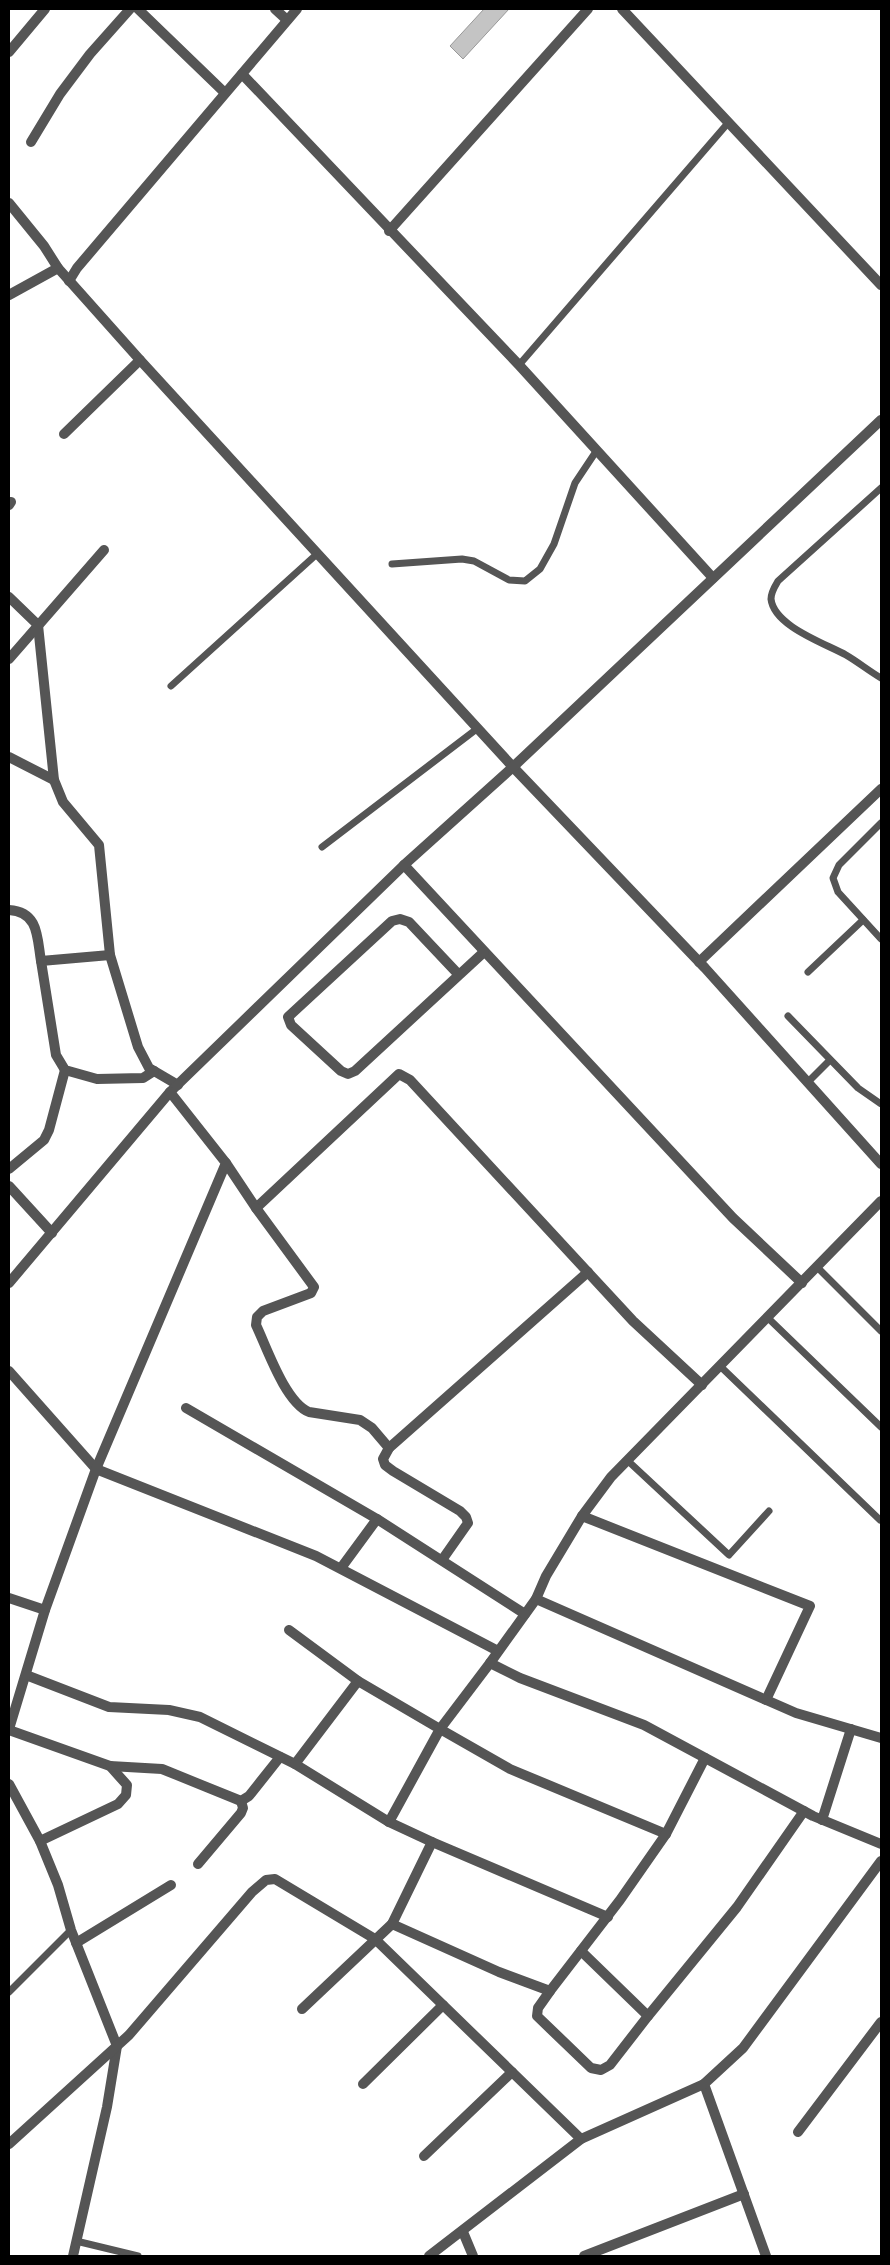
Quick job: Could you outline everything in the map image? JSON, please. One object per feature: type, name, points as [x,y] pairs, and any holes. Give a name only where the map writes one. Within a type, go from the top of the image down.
[{"type":"street","points":[[9,52],[45,9]]},
{"type":"street","points":[[30,142],[70,81],[130,9]]},
{"type":"street","points":[[138,9],[225,93]]},
{"type":"street","points":[[275,9],[287,20]]},
{"type":"street","points":[[69,281],[297,9]]},
{"type":"street","points":[[389,231],[588,9]]},
{"type":"street","points":[[622,9],[881,285]]},
{"type":"street","points":[[242,74],[389,231],[519,365],[713,578]]},
{"type":"street","points":[[9,203],[58,268],[140,360],[514,767],[698,962],[881,1164]]},
{"type":"street","points":[[9,295],[58,268]]},
{"type":"street","points":[[64,434],[140,360]]},
{"type":"street","points":[[9,1283],[178,1084],[404,865],[514,767],[881,420]]},
{"type":"street","points":[[9,659],[104,550]]},
{"type":"street","points":[[9,597],[38,625],[54,780],[63,802],[99,845],[110,955],[138,1047],[149,1068],[178,1084]]},
{"type":"street","points":[[9,758],[54,780]]},
{"type":"street","points":[[698,962],[881,789]]},
{"type":"street","points":[[404,865],[732,1218],[802,1283]]},
{"type":"street","points":[[9,910],[26,913],[34,922],[56,1055],[65,1070],[97,1080],[143,1078],[154,1071]]},
{"type":"street","points":[[459,975],[409,922],[400,919],[392,921],[288,1017],[291,1025],[341,1071],[348,1074],[355,1071],[484,952]]},
{"type":"street","points":[[41,961],[110,955]]},
{"type":"street","points":[[9,1169],[44,1140],[49,1130],[65,1070]]},
{"type":"street","points":[[256,1208],[399,1074],[410,1080],[633,1321],[702,1385]]},
{"type":"street","points":[[170,1092],[226,1163],[256,1208],[314,1287],[311,1293],[263,1311],[257,1317],[256,1324],[276,1368],[295,1402],[308,1412],[360,1420],[372,1428],[389,1448]]},
{"type":"street","points":[[226,1163],[96,1469],[45,1610],[9,1730],[110,1766],[162,1769],[241,1801]]},
{"type":"street","points":[[9,1186],[52,1233]]},
{"type":"street","points":[[389,1822],[440,1729],[536,1599],[546,1576],[582,1516],[611,1477],[881,1201]]},
{"type":"street","points":[[442,1560],[468,1524],[466,1517],[460,1511],[385,1465],[383,1459],[389,1448],[588,1272]]},
{"type":"street","points":[[9,1371],[96,1469],[316,1556],[498,1651]]},
{"type":"street","points":[[186,1408],[377,1518],[525,1614]]},
{"type":"street","points":[[582,1516],[810,1606],[766,1700]]},
{"type":"street","points":[[341,1568],[377,1518]]},
{"type":"street","points":[[9,1598],[45,1610]]},
{"type":"street","points":[[536,1599],[796,1713],[881,1738]]},
{"type":"street","points":[[289,1630],[358,1681],[510,1769],[666,1834]]},
{"type":"street","points":[[490,1663],[520,1678],[644,1725],[804,1811],[881,1844]]},
{"type":"street","points":[[26,1675],[109,1707],[169,1710],[200,1717],[295,1764],[389,1822],[608,1917]]},
{"type":"street","points":[[295,1764],[358,1681]]},
{"type":"street","points":[[822,1820],[851,1729]]},
{"type":"street","points":[[241,1801],[249,1796],[280,1757]]},
{"type":"street","points":[[705,1758],[666,1834],[608,1917],[538,2008],[537,2016],[591,2068],[601,2070],[610,2065],[737,1908],[804,1811]]},
{"type":"street","points":[[40,1841],[118,1804],[126,1795],[127,1785],[110,1766]]},
{"type":"street","points":[[9,1784],[40,1841],[58,1885],[71,1930],[118,2046],[107,2107],[73,2256]]},
{"type":"street","points":[[198,1864],[241,1814],[243,1808],[241,1801]]},
{"type":"street","points":[[302,2009],[392,1924],[432,1842]]},
{"type":"street","points":[[429,2256],[463,2232],[581,2139],[704,2084],[743,2048],[881,1861]]},
{"type":"street","points":[[9,2144],[118,2046],[252,1892],[266,1880],[275,1879],[287,1884],[375,1939],[581,2139]]},
{"type":"street","points":[[76,1943],[171,1885]]},
{"type":"street","points":[[392,1924],[499,1972],[550,1991]]},
{"type":"street","points":[[581,1951],[648,2016]]},
{"type":"street","points":[[363,2084],[443,2005]]},
{"type":"street","points":[[798,2132],[881,2022]]},
{"type":"street","points":[[424,2156],[512,2072]]},
{"type":"street","points":[[704,2084],[766,2256]]},
{"type":"street","points":[[584,2256],[744,2194]]},
{"type":"street","points":[[463,2232],[473,2256]]},
{"type":"lane","points":[[519,365],[728,123]]},
{"type":"lane","points":[[392,564],[462,559],[474,561],[509,580],[525,581],[540,569],[550,553],[575,483],[597,450]]},
{"type":"lane","points":[[881,488],[778,581],[772,591],[771,599],[776,612],[788,624],[848,656],[881,678]]},
{"type":"lane","points":[[171,686],[318,553]]},
{"type":"lane","points":[[322,847],[478,728]]},
{"type":"lane","points":[[881,823],[839,865],[833,878],[838,892],[881,939]]},
{"type":"lane","points":[[808,972],[863,920]]},
{"type":"lane","points":[[788,1016],[858,1088],[881,1104]]},
{"type":"lane","points":[[808,1082],[830,1060]]},
{"type":"lane","points":[[817,1267],[881,1331]]},
{"type":"lane","points":[[768,1318],[881,1427]]},
{"type":"lane","points":[[720,1366],[880,1520]]},
{"type":"lane","points":[[627,1460],[729,1554],[769,1511]]},
{"type":"lane","points":[[9,1992],[71,1930]]},
{"type":"lane","points":[[76,2241],[138,2256]]},
{"type":"building","points":[[484,9],[509,9],[463,59],[450,46]]}]
